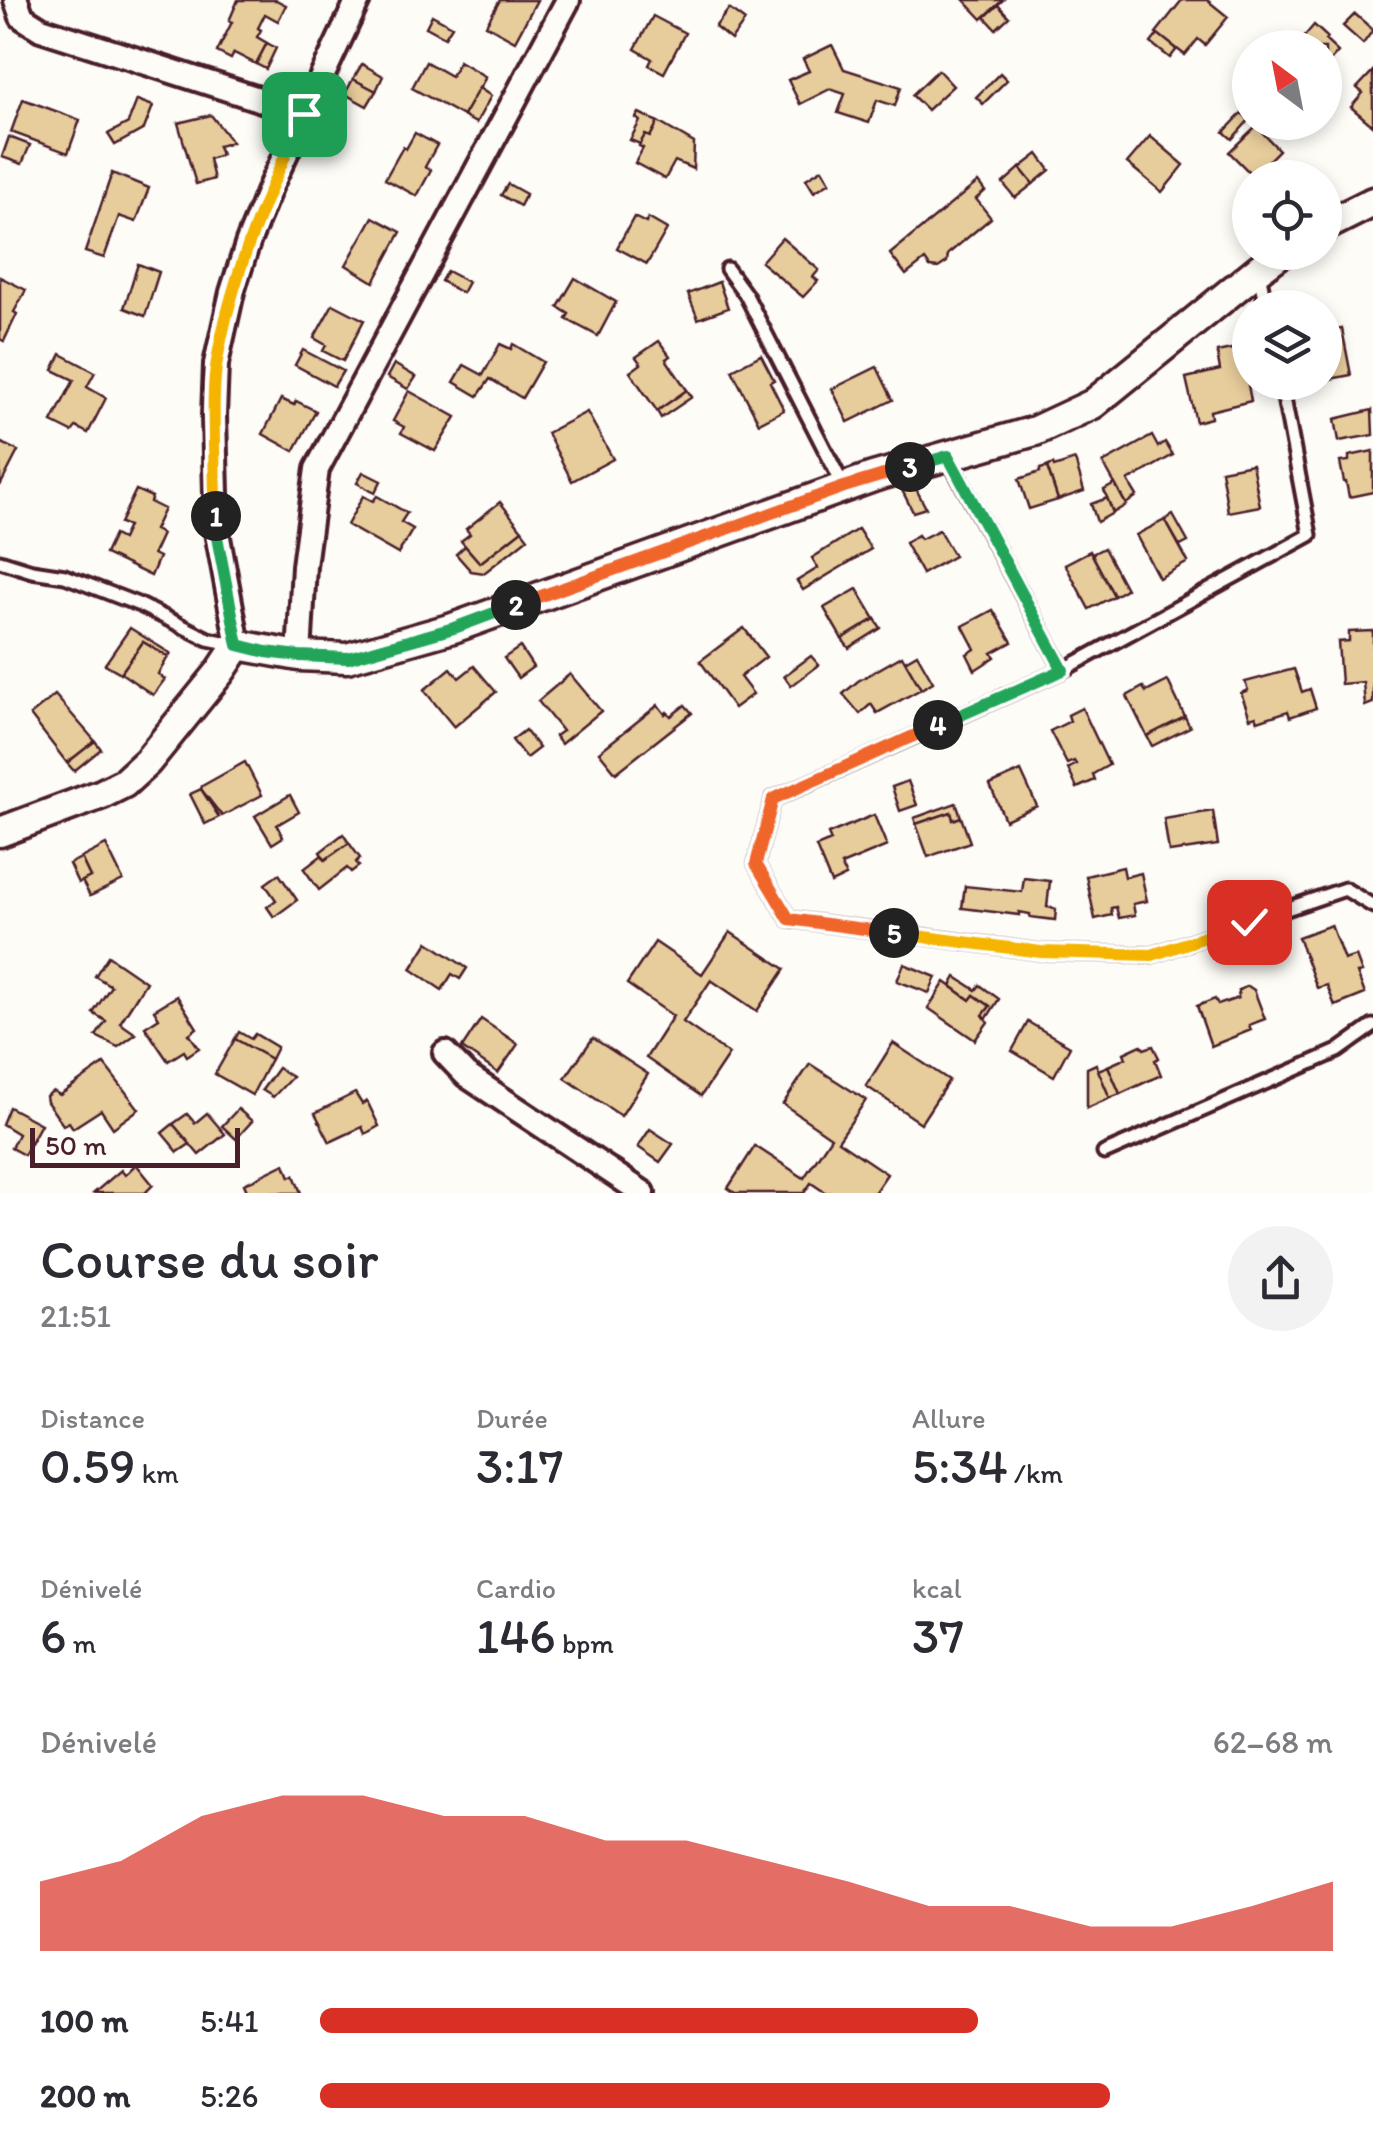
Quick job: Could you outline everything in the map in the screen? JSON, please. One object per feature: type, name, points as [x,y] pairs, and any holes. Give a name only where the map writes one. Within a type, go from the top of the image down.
[{"type":"street","points":[[16,0],[22,17],[41,29],[304,114]]},
{"type":"street","points":[[0,832],[124,783],[147,762],[238,645],[216,532],[216,364],[248,242],[358,0]]},
{"type":"street","points":[[299,656],[304,566],[317,469],[568,0]]},
{"type":"street","points":[[1342,218],[1373,202]]},
{"type":"street","points":[[238,645],[299,656],[348,658],[454,628],[844,487],[1035,431],[1093,404],[1257,270]]},
{"type":"street","points":[[445,1053],[466,1075],[642,1193]]},
{"type":"lane","points":[[727,269],[746,295],[844,487]]},
{"type":"lane","points":[[1284,400],[1310,535],[1063,670],[773,799],[756,864],[789,919],[1041,952],[1152,955],[1346,888],[1373,906]]},
{"type":"lane","points":[[948,456],[1063,670]]},
{"type":"lane","points":[[0,562],[65,576],[140,605],[208,638],[238,645]]},
{"type":"lane","points":[[1104,1153],[1338,1051],[1373,1026]]},
{"type":"building","points":[[238,0],[276,0],[286,5],[278,21],[265,14],[257,37],[267,43],[256,64],[234,53],[231,59],[217,52]]},
{"type":"building","points":[[500,0],[537,0],[515,41],[486,25]]},
{"type":"building","points":[[964,0],[1003,0],[982,19]]},
{"type":"building","points":[[1182,0],[1207,0],[1228,17],[1205,45],[1198,39],[1185,55],[1156,33]]},
{"type":"building","points":[[998,5],[1009,17],[996,29],[985,17]]},
{"type":"building","points":[[729,9],[745,21],[731,40],[715,27]]},
{"type":"building","points":[[1355,14],[1373,30],[1363,44],[1343,26]]},
{"type":"building","points":[[432,15],[452,26],[445,37],[426,27]]},
{"type":"building","points":[[653,16],[685,33],[664,73],[649,65],[652,59],[635,49]]},
{"type":"building","points":[[1158,34],[1177,49],[1170,58],[1151,43]]},
{"type":"building","points":[[267,43],[276,48],[266,69],[256,64]]},
{"type":"building","points":[[832,45],[844,69],[901,87],[895,106],[877,100],[869,123],[838,113],[845,94],[830,89],[800,104],[788,80],[809,71],[803,59]]},
{"type":"building","points":[[459,61],[486,77],[463,116],[412,88],[426,62],[451,76]]},
{"type":"building","points":[[362,64],[383,76],[376,91],[353,79]]},
{"type":"building","points":[[938,70],[953,86],[927,110],[912,95]]},
{"type":"building","points":[[1373,71],[1373,126],[1351,107],[1363,93],[1357,88]]},
{"type":"building","points":[[1000,73],[1007,80],[983,104],[976,97]]},
{"type":"building","points":[[353,79],[376,91],[367,106],[345,94]]},
{"type":"building","points":[[479,88],[491,96],[476,123],[463,116]]},
{"type":"building","points":[[23,99],[80,120],[68,153],[11,132]]},
{"type":"building","points":[[137,100],[153,106],[144,129],[115,145],[108,134],[128,123]]},
{"type":"building","points":[[639,113],[658,122],[650,137],[645,135],[640,144],[630,140],[640,121],[636,118]]},
{"type":"building","points":[[211,115],[232,142],[218,146],[221,155],[209,159],[214,179],[196,184],[178,123]]},
{"type":"building","points":[[658,122],[694,143],[693,169],[675,161],[665,179],[635,163],[645,135],[650,137]]},
{"type":"building","points":[[415,133],[437,145],[425,167],[431,170],[417,196],[385,179]]},
{"type":"building","points":[[1150,136],[1184,165],[1162,192],[1127,163]]},
{"type":"building","points":[[9,137],[30,145],[22,164],[2,157]]},
{"type":"building","points":[[1241,140],[1269,140],[1279,150],[1269,160],[1237,160],[1229,152]]},
{"type":"building","points":[[1038,154],[1050,170],[1033,184],[1020,168]]},
{"type":"building","points":[[1020,168],[1033,184],[1015,198],[1003,183]]},
{"type":"building","points":[[822,169],[830,182],[814,192],[806,179]]},
{"type":"building","points":[[112,173],[149,188],[136,222],[119,216],[104,258],[85,252]]},
{"type":"building","points":[[978,182],[985,191],[976,199],[991,218],[948,254],[947,262],[938,268],[930,267],[925,260],[906,275],[890,254]]},
{"type":"building","points":[[508,184],[526,194],[520,206],[501,195]]},
{"type":"building","points":[[373,217],[401,232],[374,282],[346,265]]},
{"type":"building","points":[[634,217],[646,223],[648,218],[667,229],[647,264],[617,248]]},
{"type":"building","points":[[782,238],[819,270],[813,277],[818,281],[803,297],[761,262]]},
{"type":"building","points":[[138,264],[159,272],[145,316],[124,308]]},
{"type":"building","points":[[447,271],[468,282],[462,293],[441,281]]},
{"type":"building","points":[[0,277],[26,290],[4,341],[0,339]]},
{"type":"building","points":[[575,278],[616,302],[598,336],[566,319],[569,314],[558,307]]},
{"type":"building","points":[[719,282],[728,308],[698,319],[688,294]]},
{"type":"building","points":[[333,304],[364,320],[343,361],[323,351],[326,345],[314,338]]},
{"type":"building","points":[[1342,329],[1351,375],[1342,377]]},
{"type":"building","points":[[659,341],[687,390],[657,411],[630,372],[641,364],[636,357]]},
{"type":"building","points":[[500,344],[511,349],[513,344],[543,362],[522,398],[490,379],[478,396],[454,382],[464,365],[483,375]]},
{"type":"building","points":[[1232,349],[1232,400],[1251,401],[1210,411],[1211,418],[1196,422],[1186,378],[1220,370],[1217,352]]},
{"type":"building","points":[[303,350],[343,371],[334,386],[295,365]]},
{"type":"building","points":[[61,354],[95,372],[87,387],[106,398],[88,433],[76,427],[72,432],[52,422],[74,380],[53,370]]},
{"type":"building","points":[[761,355],[784,410],[759,423],[732,370]]},
{"type":"building","points":[[394,364],[416,377],[408,389],[387,377]]},
{"type":"building","points":[[877,367],[893,400],[848,422],[832,389]]},
{"type":"building","points":[[687,390],[692,397],[661,418],[657,411]]},
{"type":"building","points":[[409,391],[456,417],[435,451],[401,433],[404,427],[393,421]]},
{"type":"building","points":[[281,399],[316,411],[294,451],[263,434]]},
{"type":"building","points":[[1372,410],[1373,435],[1339,441],[1335,419]]},
{"type":"building","points":[[587,412],[613,459],[572,481],[547,433]]},
{"type":"building","points":[[1152,436],[1158,447],[1165,442],[1173,455],[1128,481],[1137,496],[1126,504],[1103,463]]},
{"type":"building","points":[[0,442],[18,451],[0,486]]},
{"type":"building","points":[[1373,451],[1373,492],[1349,497],[1340,462]]},
{"type":"building","points":[[1075,460],[1084,491],[1058,500],[1047,467]]},
{"type":"building","points":[[1252,464],[1260,506],[1228,512],[1221,470]]},
{"type":"building","points":[[1047,467],[1058,500],[1029,509],[1019,479]]},
{"type":"building","points":[[363,472],[381,481],[375,493],[357,483]]},
{"type":"building","points":[[1115,484],[1126,505],[1113,513],[1104,490]]},
{"type":"building","points":[[914,485],[926,508],[913,512],[901,488]]},
{"type":"building","points":[[136,490],[152,497],[150,502],[164,509],[154,530],[162,534],[153,554],[159,557],[151,576],[105,554],[114,535],[122,539],[128,526],[120,523]]},
{"type":"building","points":[[363,496],[373,501],[377,496],[407,513],[401,522],[413,529],[398,554],[347,525]]},
{"type":"building","points":[[1107,498],[1113,513],[1097,522],[1091,504]]},
{"type":"building","points":[[500,502],[522,530],[480,563],[461,541],[470,534],[466,529]]},
{"type":"building","points":[[1173,515],[1188,542],[1180,546],[1165,520]]},
{"type":"building","points":[[1165,520],[1188,562],[1159,578],[1136,535]]},
{"type":"building","points":[[858,529],[871,549],[803,590],[797,581],[818,568],[812,558]]},
{"type":"building","points":[[522,530],[528,538],[484,573],[471,571],[456,554],[465,546],[480,563]]},
{"type":"building","points":[[939,530],[954,556],[922,574],[905,543]]},
{"type":"building","points":[[1104,548],[1126,589],[1114,596],[1092,554]]},
{"type":"building","points":[[1090,551],[1114,596],[1089,609],[1065,564]]},
{"type":"building","points":[[857,589],[875,619],[842,639],[824,608]]},
{"type":"building","points":[[993,610],[1012,642],[992,653],[995,657],[975,670],[967,654],[975,649],[963,626]]},
{"type":"building","points":[[875,619],[881,628],[849,648],[842,639]]},
{"type":"building","points":[[130,628],[171,654],[168,657],[143,642],[121,673],[105,664]]},
{"type":"building","points":[[744,628],[766,657],[740,677],[753,694],[734,708],[700,661]]},
{"type":"building","points":[[1373,631],[1373,703],[1365,706],[1363,682],[1341,684],[1338,642],[1349,641],[1349,632]]},
{"type":"building","points":[[143,642],[168,657],[158,674],[165,679],[153,695],[121,673]]},
{"type":"building","points":[[520,647],[533,667],[518,678],[504,658]]},
{"type":"building","points":[[917,654],[933,682],[921,689],[905,661]]},
{"type":"building","points":[[811,656],[819,665],[791,686],[784,676]]},
{"type":"building","points":[[902,656],[921,689],[877,713],[871,704],[860,714],[843,694]]},
{"type":"building","points":[[474,666],[496,692],[454,727],[424,690],[451,668],[459,678]]},
{"type":"building","points":[[1294,669],[1302,692],[1310,689],[1316,708],[1290,717],[1288,711],[1258,721],[1256,716],[1250,718],[1241,693],[1248,690],[1245,682]]},
{"type":"building","points":[[570,674],[601,711],[561,744],[555,736],[562,731],[538,701]]},
{"type":"building","points":[[1168,681],[1185,717],[1147,736],[1127,696]]},
{"type":"building","points":[[55,695],[95,741],[67,763],[30,715]]},
{"type":"building","points":[[658,705],[671,716],[685,705],[692,713],[616,773],[599,752]]},
{"type":"building","points":[[1082,708],[1109,765],[1093,774],[1095,780],[1077,788],[1068,769],[1076,764],[1067,764],[1050,731],[1070,721],[1068,715]]},
{"type":"building","points":[[1185,717],[1190,727],[1152,746],[1147,736]]},
{"type":"building","points":[[525,730],[539,748],[526,758],[512,740]]},
{"type":"building","points":[[95,741],[101,749],[74,771],[67,763]]},
{"type":"building","points":[[245,762],[262,795],[222,816],[202,786]]},
{"type":"building","points":[[1021,771],[1037,806],[1005,820],[990,785]]},
{"type":"building","points":[[908,781],[917,805],[900,811],[892,787]]},
{"type":"building","points":[[201,789],[219,817],[205,824],[190,794]]},
{"type":"building","points":[[290,795],[299,812],[277,825],[283,837],[272,844],[255,816]]},
{"type":"building","points":[[956,803],[961,817],[953,820],[951,812],[916,824],[914,818]]},
{"type":"building","points":[[1213,811],[1218,845],[1169,852],[1164,819]]},
{"type":"building","points":[[951,812],[953,820],[961,817],[970,842],[928,857],[916,824]]},
{"type":"building","points":[[874,815],[887,846],[841,865],[846,876],[831,883],[816,847],[831,841],[828,834]]},
{"type":"building","points":[[343,834],[349,843],[325,860],[320,852]]},
{"type":"building","points":[[349,843],[360,858],[356,862],[359,866],[351,872],[347,868],[319,890],[304,869],[322,855],[325,860]]},
{"type":"building","points":[[106,845],[123,880],[90,896],[82,881],[90,877],[81,858]]},
{"type":"building","points":[[81,858],[90,877],[78,883],[69,864]]},
{"type":"building","points":[[1123,867],[1125,877],[1141,873],[1147,901],[1133,904],[1135,915],[1119,918],[1116,907],[1111,908],[1112,915],[1095,919],[1086,876]]},
{"type":"building","points":[[279,874],[297,900],[274,917],[267,907],[276,900],[265,884]]},
{"type":"building","points":[[1024,878],[1050,881],[1047,907],[1056,909],[1055,920],[1019,912],[962,908],[965,886],[1022,892]]},
{"type":"building","points":[[1249,883],[1253,901],[1229,911],[1225,892]]},
{"type":"building","points":[[1331,925],[1344,960],[1356,956],[1365,994],[1335,1006],[1327,985],[1317,988],[1298,937]]},
{"type":"building","points":[[730,932],[785,969],[757,1011],[711,980],[683,1022],[729,1054],[701,1096],[646,1058],[673,1016],[627,984],[655,942],[702,974]]},
{"type":"building","points":[[428,942],[467,968],[460,979],[452,974],[442,990],[411,969]]},
{"type":"building","points":[[108,956],[146,982],[120,1023],[136,1034],[118,1047],[96,1036],[106,1021],[93,1013],[111,986],[95,976]]},
{"type":"building","points":[[904,964],[936,977],[929,993],[897,981]]},
{"type":"building","points":[[956,977],[976,990],[980,985],[999,999],[987,1018],[983,1015],[990,1006],[974,995],[970,1000],[951,986]]},
{"type":"building","points":[[945,982],[970,1000],[974,995],[990,1006],[983,1015],[988,1022],[975,1040],[928,1008]]},
{"type":"building","points":[[1248,986],[1254,990],[1265,1019],[1249,1025],[1251,1030],[1211,1046],[1197,1006],[1215,999],[1218,1005],[1238,998],[1239,990]]},
{"type":"building","points":[[177,996],[197,1028],[189,1034],[199,1048],[187,1056],[184,1051],[168,1061],[145,1027],[159,1018],[154,1010]]},
{"type":"building","points":[[481,1019],[518,1044],[498,1073],[462,1048]]},
{"type":"building","points":[[1028,1022],[1070,1046],[1054,1076],[1012,1051]]},
{"type":"building","points":[[239,1032],[251,1039],[255,1034],[277,1047],[271,1059],[235,1039]]},
{"type":"building","points":[[593,1038],[648,1074],[621,1116],[565,1078]]},
{"type":"building","points":[[235,1039],[271,1059],[252,1095],[215,1074]]},
{"type":"building","points":[[893,1043],[949,1080],[921,1123],[866,1086]]},
{"type":"building","points":[[1141,1045],[1144,1049],[1153,1046],[1161,1075],[1120,1094],[1108,1066]]},
{"type":"building","points":[[104,1064],[139,1109],[113,1128],[101,1110],[73,1128],[69,1122],[63,1125],[46,1096],[53,1091],[60,1095]]},
{"type":"building","points":[[810,1064],[866,1100],[838,1141],[887,1174],[874,1193],[826,1193],[811,1183],[804,1193],[735,1193],[728,1188],[755,1146],[804,1178],[831,1137],[783,1104]]},
{"type":"building","points":[[1096,1064],[1110,1098],[1087,1108],[1087,1068]]},
{"type":"building","points":[[1108,1066],[1120,1094],[1110,1098],[1098,1070]]},
{"type":"building","points":[[278,1068],[292,1077],[273,1097],[262,1090]]},
{"type":"building","points":[[355,1093],[362,1104],[367,1101],[379,1126],[365,1134],[362,1127],[330,1142],[315,1113]]},
{"type":"building","points":[[9,1107],[41,1124],[24,1155],[11,1148],[18,1134],[2,1124]]},
{"type":"building","points":[[238,1109],[252,1121],[236,1139],[222,1126]]},
{"type":"building","points":[[207,1113],[225,1134],[199,1155],[173,1124],[187,1114],[195,1123]]},
{"type":"building","points":[[173,1124],[190,1144],[178,1152],[162,1133]]},
{"type":"building","points":[[650,1129],[673,1144],[660,1162],[638,1147]]},
{"type":"building","points":[[136,1164],[153,1185],[145,1193],[94,1193],[121,1170],[125,1175]]},
{"type":"building","points":[[285,1164],[301,1193],[248,1193],[244,1184]]},
{"type":"route","points":[[304,114],[248,242],[216,364],[216,532],[238,645],[299,656],[348,658],[454,628],[873,476],[948,456],[1063,670],[773,799],[756,864],[789,919],[1041,952],[1152,955],[1249,922]]}]
